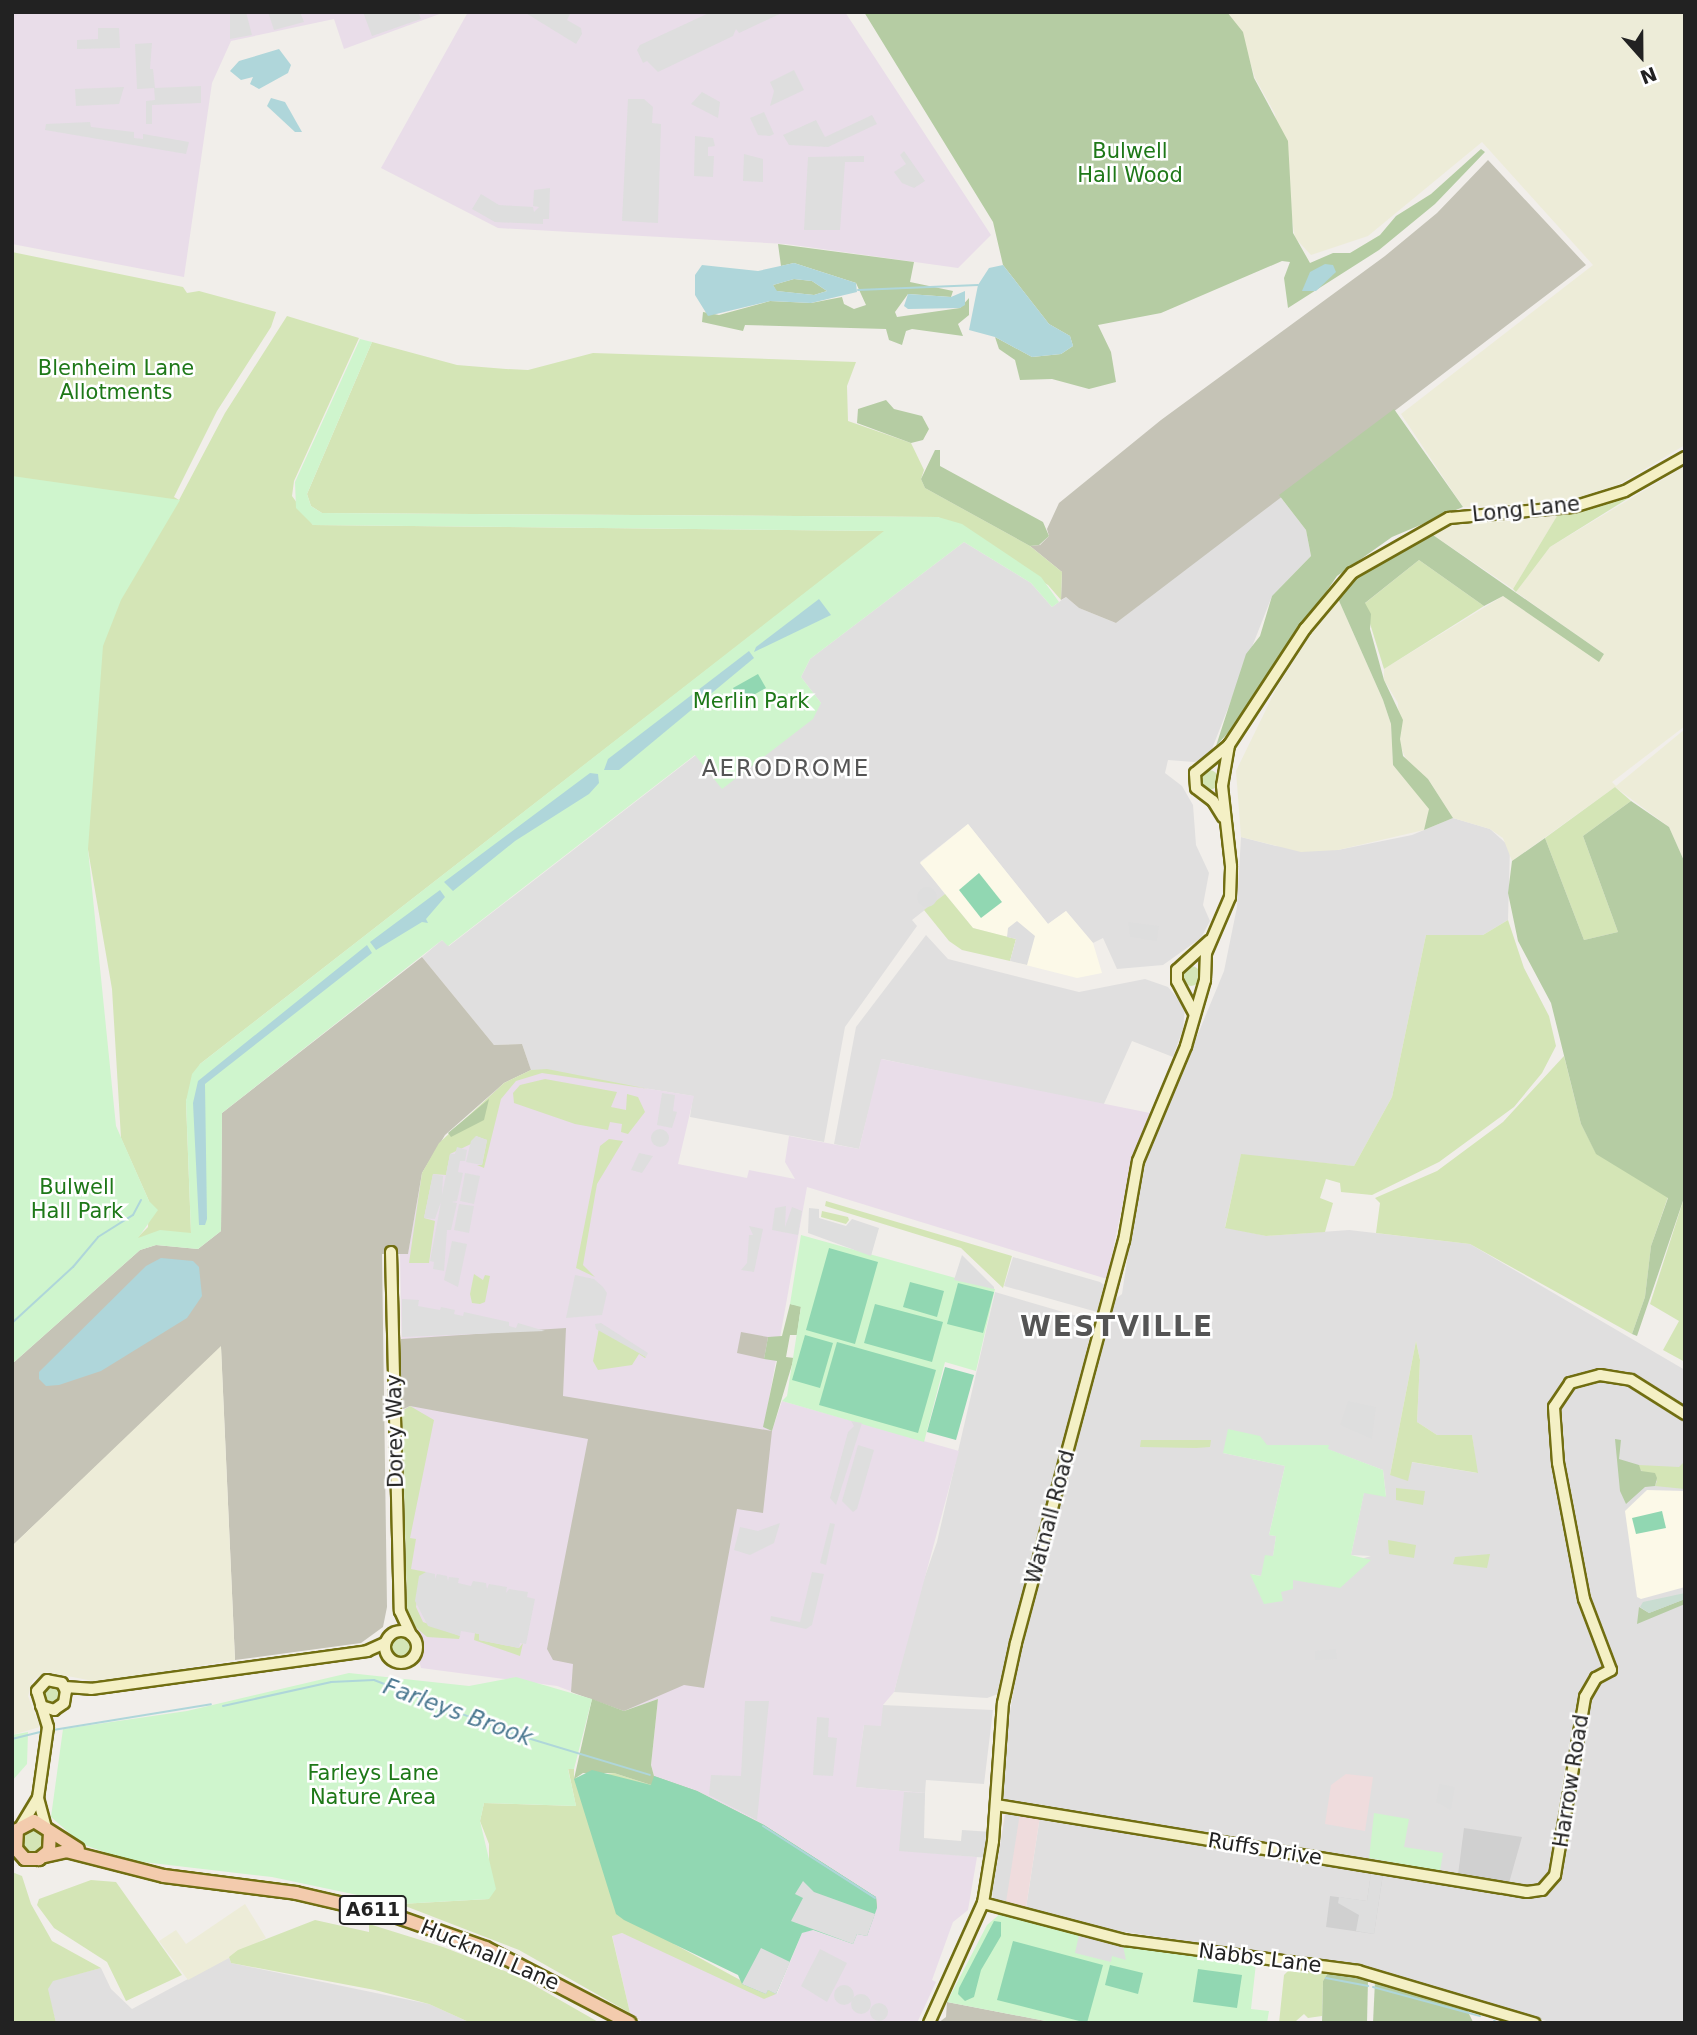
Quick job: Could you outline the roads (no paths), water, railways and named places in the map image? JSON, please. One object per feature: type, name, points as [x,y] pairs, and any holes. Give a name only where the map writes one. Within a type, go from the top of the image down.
[{"type":"main road","name":"Hucknall Lane","points":[[97,1858],[34,1821],[17,1830],[14,1843],[16,1853],[32,1860],[66,1850],[164,1876],[296,1893],[395,1916],[486,1948],[630,2023]]},
{"type":"main road","points":[[45,1856],[52,1845],[48,1830]]},
{"type":"street","name":"Long Lane","points":[[1243,727],[1330,594],[1374,557],[1450,518],[1553,510],[1603,499],[1685,457]]},
{"type":"street","name":"Watnall Road","points":[[1203,766],[1229,745],[1243,727]]},
{"type":"street","name":"Watnall Road","points":[[929,2023],[984,1903],[996,1805],[1003,1703],[1016,1643],[1124,1241],[1138,1161],[1186,1045],[1203,985],[1210,940],[1226,909],[1232,884],[1224,818],[1223,782],[1229,745]]},
{"type":"street","points":[[1202,794],[1214,794],[1223,782],[1218,768],[1203,766],[1194,777],[1202,794],[1224,818]]},
{"type":"street","name":"Watnall Road","points":[[1184,962],[1210,940]]},
{"type":"street","points":[[1194,1013],[1176,976],[1184,962],[1197,962],[1204,969]]},
{"type":"street","points":[[1184,989],[1194,990],[1203,985]]},
{"type":"street","name":"Dorey Way","points":[[391,1252],[400,1611],[411,1635]]},
{"type":"street","name":"Harrow Road","points":[[1534,1892],[1548,1886],[1555,1875],[1585,1697],[1596,1678],[1611,1671],[1582,1590],[1576,1540],[1558,1463],[1554,1407],[1570,1383],[1600,1375],[1631,1380],[1685,1414]]},
{"type":"street","name":"Dorey Way","points":[[388,1639],[400,1611]]},
{"type":"street","points":[[48,1727],[37,1691],[42,1683],[52,1679],[65,1687],[91,1689],[367,1651],[388,1639],[411,1635],[417,1644],[415,1654],[403,1663],[367,1651]]},
{"type":"street","points":[[388,1639],[393,1661]]},
{"type":"street","points":[[48,1830],[38,1798],[48,1727],[62,1704],[65,1687]]},
{"type":"street","points":[[41,1706],[62,1704],[91,1689]]},
{"type":"street","points":[[17,1830],[38,1798]]},
{"type":"street","name":"Ruffs Drive","points":[[996,1805],[1534,1892]]},
{"type":"street","name":"Nabbs Lane","points":[[984,1903],[1124,1940],[1358,1971],[1534,2023]]},
{"type":"water","points":[[279,49],[291,65],[288,73],[259,89],[250,84],[253,77],[241,80],[230,71],[239,61]]},
{"type":"water","points":[[271,98],[285,102],[302,132],[295,132],[267,106]]},
{"type":"water","points":[[794,263],[856,283],[857,292],[811,303],[770,301],[708,316],[695,295],[695,275],[702,265],[758,271]],"holes":[[[794,279],[812,281],[827,291],[814,295],[777,291],[773,285]]]},
{"type":"water","points":[[1325,264],[1333,265],[1336,272],[1316,291],[1302,291],[1310,272]]},
{"type":"water","points":[[1003,265],[1049,324],[1070,336],[1073,346],[1061,354],[1032,357],[995,337],[969,330],[978,285],[989,268]]},
{"type":"water","points":[[965,291],[965,305],[960,308],[908,309],[904,306],[908,294],[951,297]]},
{"type":"water","points":[[819,599],[831,615],[754,652],[756,647]]},
{"type":"water","points":[[749,651],[754,658],[619,770],[604,770],[608,759]]},
{"type":"water","points":[[590,773],[598,774],[599,783],[589,794],[515,841],[453,891],[444,882]]},
{"type":"water","points":[[440,890],[445,897],[426,919],[428,923],[422,922],[376,950],[370,942]]},
{"type":"water","points":[[367,945],[372,953],[205,1084],[207,1219],[205,1225],[199,1225],[193,1103],[198,1081]]},
{"type":"water","points":[[161,1258],[193,1261],[199,1267],[202,1296],[187,1318],[101,1371],[59,1385],[46,1386],[39,1379],[39,1372],[146,1266]]},
{"type":"waterway","points":[[858,290],[978,285]]},
{"type":"waterway","points":[[12,1323],[73,1267],[98,1237],[133,1215],[141,1200]]},
{"type":"waterway","name":"Farleys Brook","points":[[223,1706],[331,1682],[374,1680],[511,1733],[650,1775]]},
{"type":"waterway","name":"Farleys Brook","points":[[53,1730],[211,1704]]},
{"type":"waterway","name":"Farleys Brook","points":[[12,1739],[44,1731]]},
{"type":"waterway","points":[[763,1826],[875,1898]]},
{"type":"waterway","points":[[1326,1978],[1368,1986]]},
{"type":"waterway","points":[[1373,1987],[1480,2016]]},
{"type":"waterway","points":[[1494,2021],[1499,2023]]},
{"type":"district","name":"AERODROME","points":[[786,768]]},
{"type":"district","name":"WESTVILLE","points":[[1117,1327]]},
{"type":"park label","name":"Bulwell Hall Wood","points":[[1130,163]]},
{"type":"park label","name":"Blenheim Lane Allotments","points":[[116,380]]},
{"type":"park label","name":"Merlin Park","points":[[751,701]]},
{"type":"park label","name":"Bulwell Hall Park","points":[[77,1199]]},
{"type":"park label","name":"Farleys Lane Nature Area","points":[[373,1785]]}]
